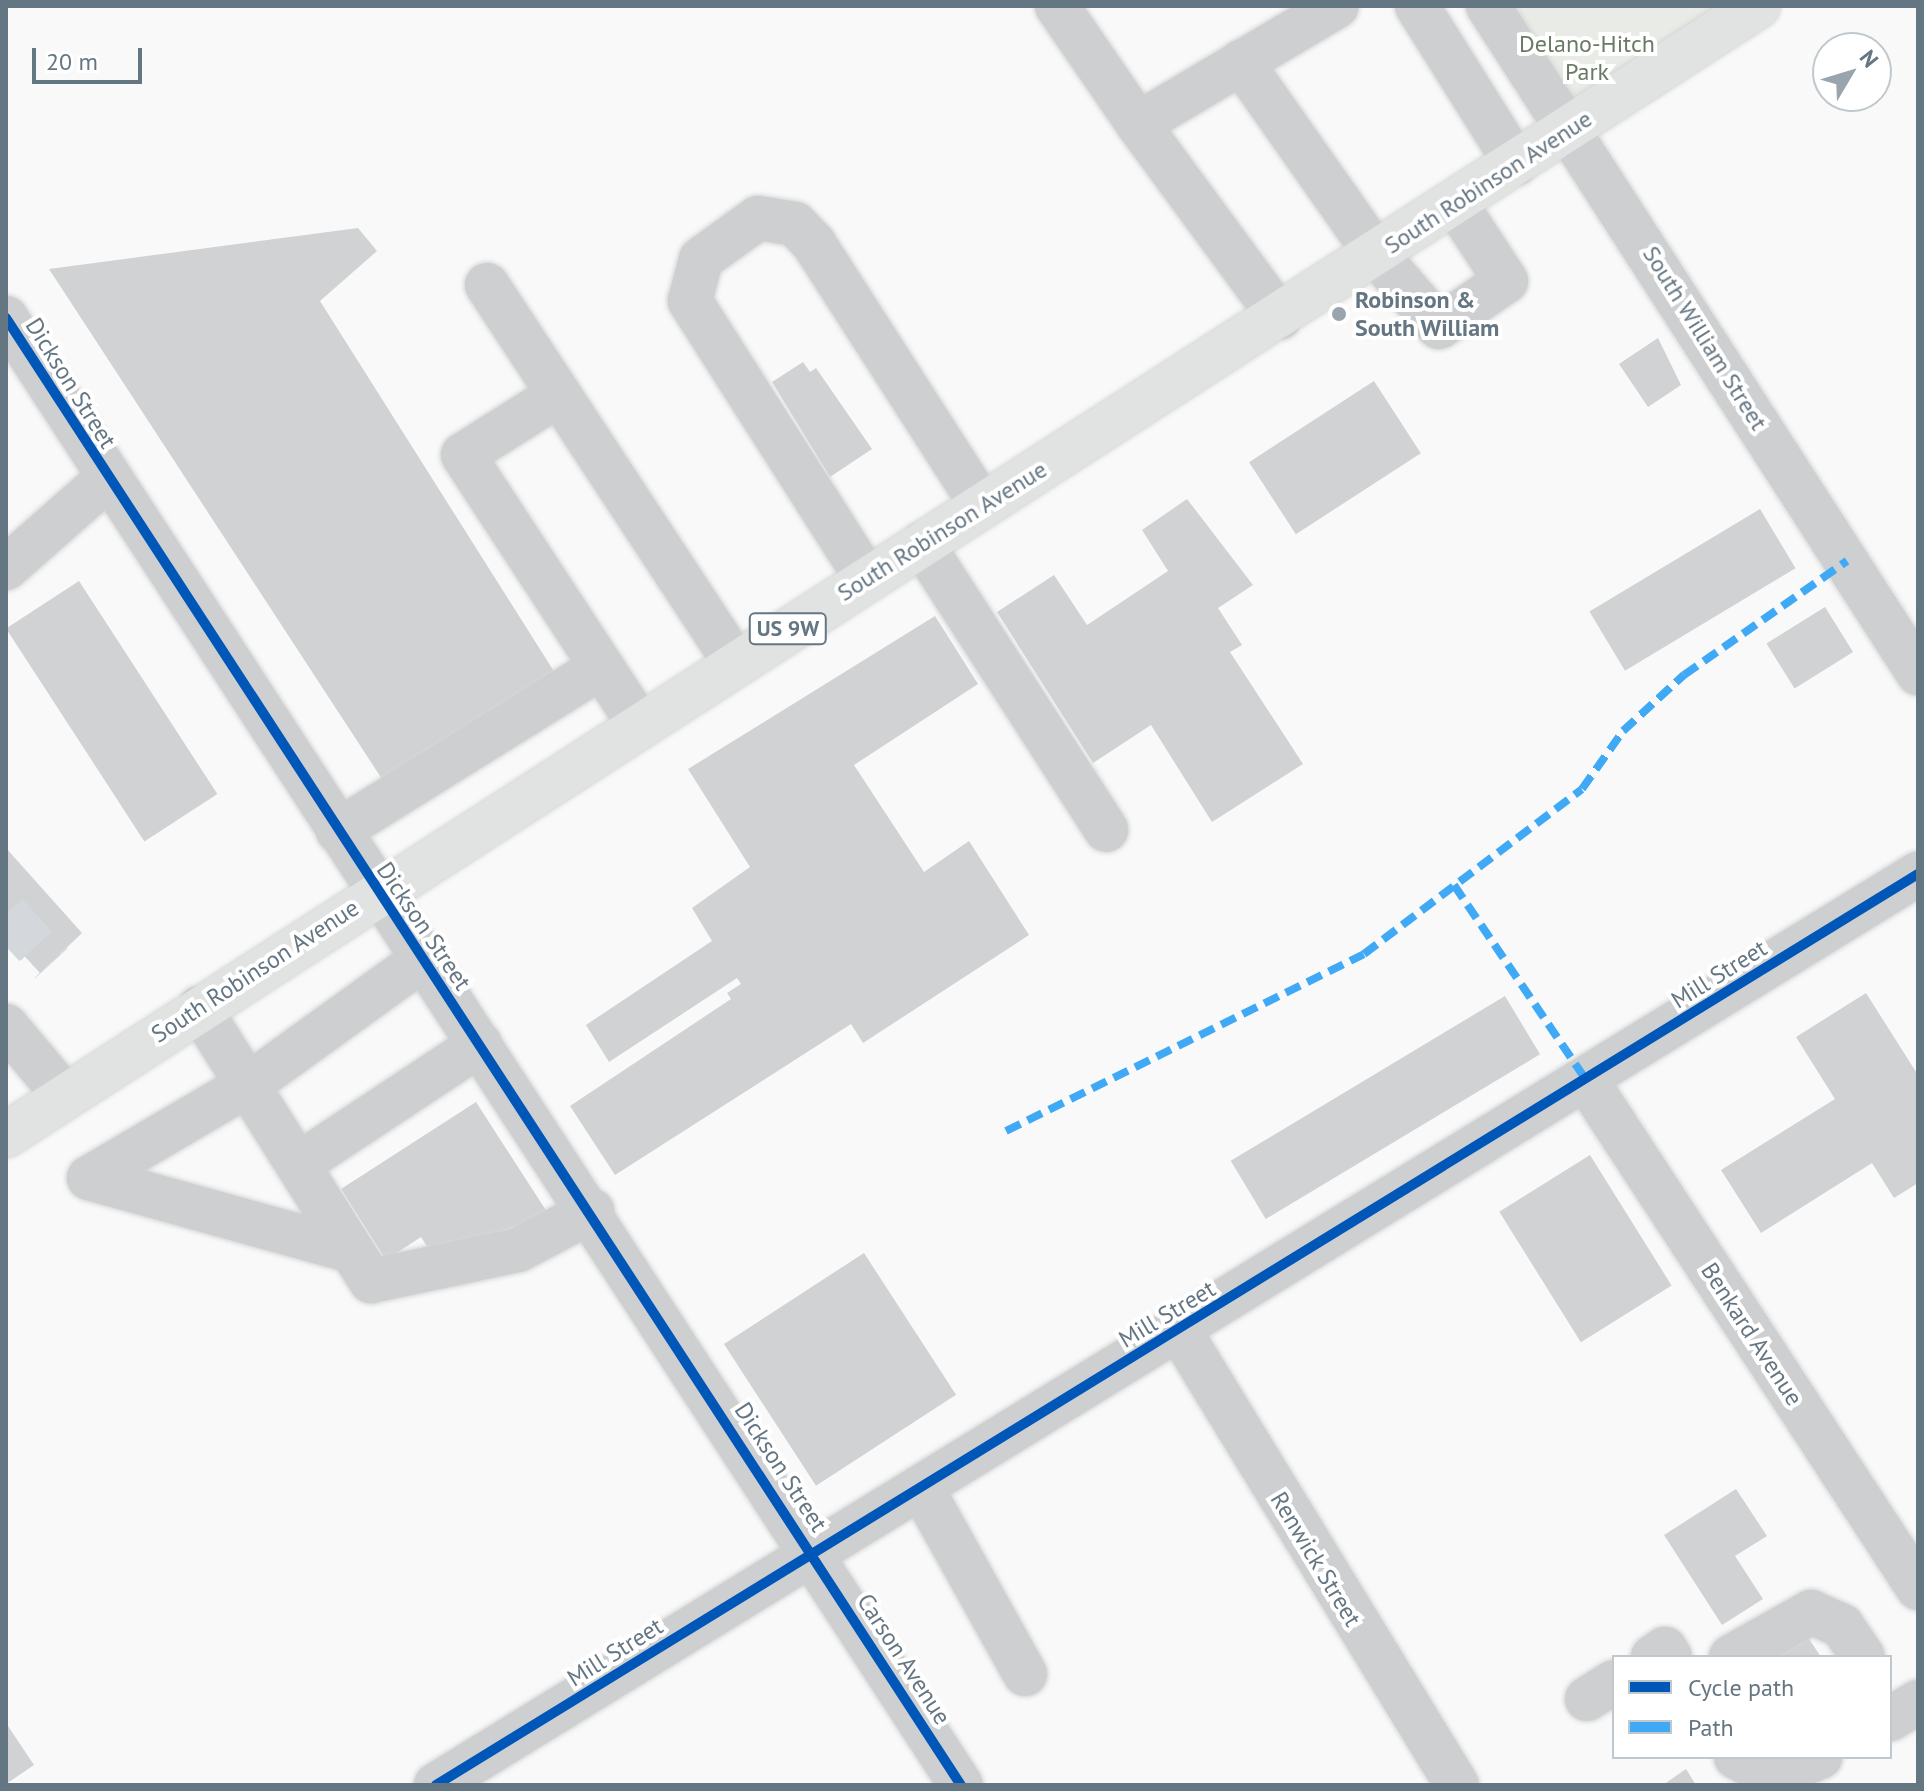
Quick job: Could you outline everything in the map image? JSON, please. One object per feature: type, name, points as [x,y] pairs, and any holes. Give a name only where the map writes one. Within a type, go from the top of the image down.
[{"type":"highway","name":"South Robinson Avenue","points":[[6,1135],[377,892],[1280,317],[1758,6]]},
{"type":"street","points":[[1057,6],[1138,124],[1280,317]]},
{"type":"street","points":[[1138,124],[1337,6]]},
{"type":"street","points":[[1417,6],[1516,164]]},
{"type":"street","name":"South William Street","points":[[1488,6],[1572,129],[1918,673]]},
{"type":"street","points":[[1241,62],[1376,254],[1439,327],[1506,281],[1455,203]]},
{"type":"street","points":[[867,579],[690,301],[701,259],[758,218],[795,224],[814,244],[982,506]]},
{"type":"street","points":[[487,285],[735,663]]},
{"type":"street","name":"Dickson Street","points":[[6,318],[107,479],[377,892],[592,1211],[813,1554]]},
{"type":"street","points":[[558,395],[463,455],[639,724]]},
{"type":"street","points":[[6,568],[107,479]]},
{"type":"street","points":[[922,544],[1106,830]]},
{"type":"street","points":[[338,831],[601,667]]},
{"type":"street","name":"Mill Street","points":[[440,1784],[1918,874]]},
{"type":"street","points":[[352,1251],[89,1178],[251,1083],[423,959]]},
{"type":"street","points":[[199,1008],[251,1083],[371,1281],[518,1250],[592,1211]]},
{"type":"street","points":[[6,1026],[65,1096]]},
{"type":"street","points":[[299,1164],[480,1044]]},
{"type":"street","name":"Benkard Avenue","points":[[1586,1080],[1918,1588]]},
{"type":"street","name":"Renwick Street","points":[[1179,1330],[1457,1785]]},
{"type":"street","points":[[921,1487],[1025,1674]]},
{"type":"street","name":"Carson Avenue","points":[[813,1554],[961,1785]]},
{"type":"street","points":[[1735,1655],[1811,1612],[1842,1626],[1862,1655]]},
{"type":"street","points":[[1739,1759],[1759,1773],[1799,1772]]},
{"type":"green space","name":"Delano-Hitch Park","points":[[1492,6],[1758,6],[1572,129]]},
{"type":"building","points":[[358,228],[377,251],[320,301],[555,673],[382,779],[49,269]]},
{"type":"building","points":[[1658,338],[1681,385],[1648,407],[1619,364]]},
{"type":"building","points":[[803,362],[810,372],[816,368],[872,449],[830,477],[772,382]]},
{"type":"building","points":[[1374,381],[1421,453],[1296,534],[1249,462]]},
{"type":"building","points":[[1187,499],[1253,585],[1218,608],[1242,645],[1230,652],[1303,764],[1212,822],[1151,725],[1093,763],[997,612],[1054,575],[1087,625],[1168,571],[1142,530]]},
{"type":"building","points":[[1760,509],[1796,568],[1625,671],[1589,611]]},
{"type":"building","points":[[79,581],[217,794],[144,841],[6,628]]},
{"type":"building","points":[[1825,607],[1853,652],[1795,689],[1766,644]]},
{"type":"building","points":[[935,616],[978,684],[854,765],[924,872],[969,841],[1029,935],[863,1043],[851,1024],[615,1175],[570,1106],[731,999],[727,993],[741,984],[737,978],[609,1062],[586,1025],[712,941],[692,908],[750,867],[688,769]]},
{"type":"building","points":[[6,848],[82,933],[40,973],[6,936]]},
{"type":"building","points":[[1866,993],[1918,1075],[1918,1183],[1894,1198],[1872,1163],[1761,1233],[1721,1170],[1835,1099],[1796,1037]]},
{"type":"building","points":[[1505,996],[1540,1054],[1266,1219],[1231,1161]]},
{"type":"building","points":[[476,1102],[549,1215],[432,1254],[421,1237],[386,1260],[341,1189]]},
{"type":"building","points":[[1590,1155],[1672,1286],[1581,1342],[1499,1212]]},
{"type":"building","points":[[864,1253],[956,1395],[816,1486],[724,1344]]},
{"type":"building","points":[[1736,1489],[1767,1536],[1735,1556],[1763,1599],[1722,1625],[1664,1535]]},
{"type":"building","points":[[1803,1630],[1820,1655],[1764,1655]]},
{"type":"building","points":[[6,1723],[34,1765],[6,1784]]},
{"type":"building","points":[[1686,1769],[1696,1785],[1663,1785]]},
{"type":"tunnel","points":[[6,914],[51,963]]},
{"type":"marked path","points":[[1006,1131],[1364,954],[1582,789],[1623,731],[1684,675],[1847,561]]},
{"type":"marked path","points":[[1454,885],[1586,1080]]},
{"type":"cycle path","points":[[6,318],[961,1785]]},
{"type":"cycle path","points":[[436,1785],[1918,874]]},
{"type":"place","name":"Robinson & South William","points":[[1339,314]]}]
